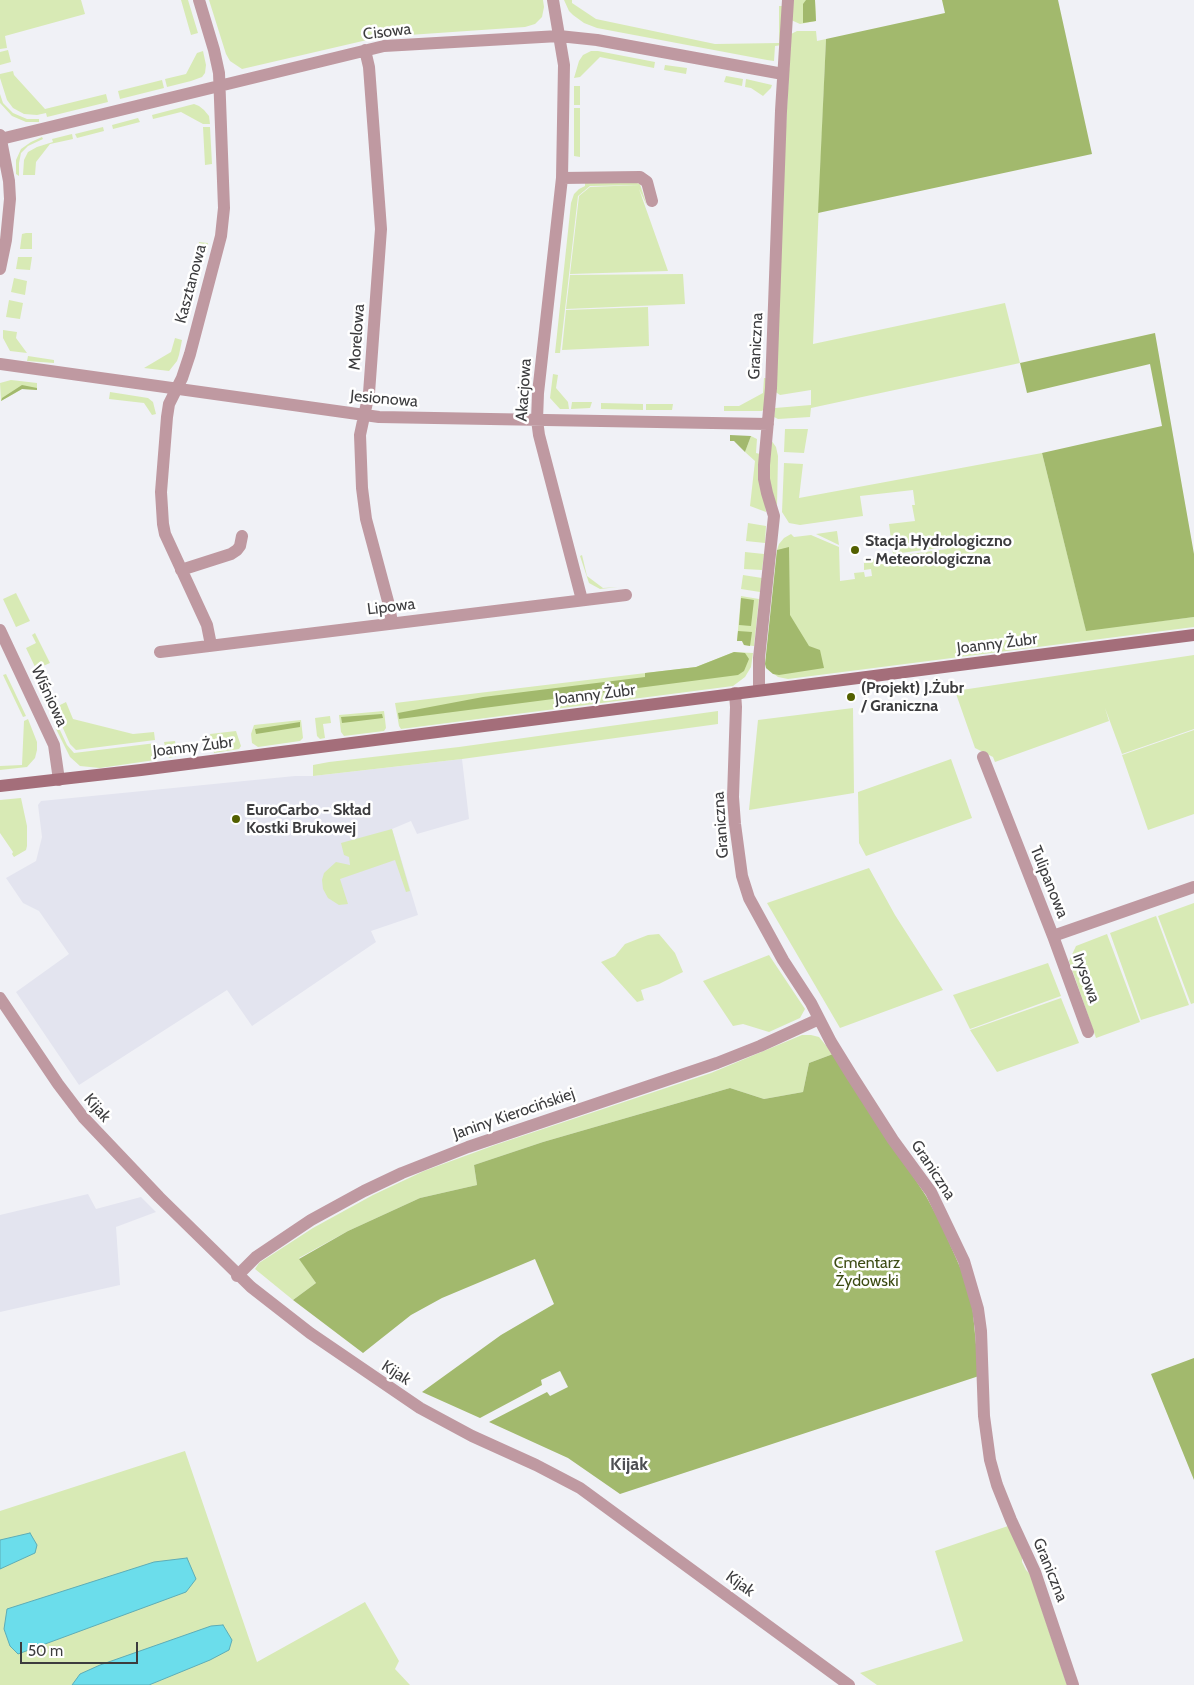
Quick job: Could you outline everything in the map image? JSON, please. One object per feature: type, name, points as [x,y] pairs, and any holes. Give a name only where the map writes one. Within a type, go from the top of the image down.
[{"type":"street","name":"Kasztanowa","points":[[199,0],[217,62],[224,208],[223,223],[190,354],[182,378],[169,404],[166,417],[161,492],[165,534],[207,625],[211,645]]},
{"type":"street","name":"Akacjowa","points":[[553,0],[564,64],[562,178],[538,393],[537,420],[539,435],[582,600]]},
{"type":"street","name":"Graniczna","points":[[759,690],[759,658],[774,516],[764,479],[764,464],[775,295],[778,169],[788,0]]},
{"type":"street","name":"Cisowa","points":[[1,137],[365,50],[401,45],[559,36],[597,40],[783,74]]},
{"type":"street","name":"Morelowa","points":[[365,50],[369,67],[381,229],[369,393],[360,435],[362,497],[392,623]]},
{"type":"street","points":[[0,269],[6,240],[10,198],[1,137]]},
{"type":"street","points":[[562,178],[640,178],[647,182],[652,202]]},
{"type":"street","name":"Jesionowa","points":[[0,364],[396,418],[768,424]]},
{"type":"street","points":[[181,570],[231,554],[240,546],[242,536]]},
{"type":"street","name":"Lipowa","points":[[160,652],[626,595]]},
{"type":"street","name":"Wiśniowa","points":[[0,630],[54,745],[59,780]]},
{"type":"street","name":"Joanny Żubr","points":[[0,786],[1194,635]]},
{"type":"street","name":"Graniczna","points":[[734,693],[736,707],[734,796],[736,842],[742,876],[749,898],[783,960],[811,1003],[836,1050],[893,1140],[931,1192],[964,1261],[978,1309],[981,1331],[984,1416],[990,1460],[1011,1520],[1035,1572],[1073,1685]]},
{"type":"street","name":"Tulipanowa","points":[[982,757],[1053,936],[1194,887]]},
{"type":"street","name":"Irysowa","points":[[1053,936],[1088,1032]]},
{"type":"street","name":"Kijak","points":[[0,998],[62,1090],[83,1117],[237,1276],[310,1333],[420,1408],[472,1436],[536,1465],[580,1488],[850,1685]]},
{"type":"street","name":"Janiny Kierocińskiej","points":[[237,1276],[256,1257],[312,1220],[364,1191],[416,1167],[468,1146],[710,1066],[760,1046],[819,1018]]},
{"type":"shaded area","points":[[462,759],[469,819],[417,834],[411,821],[392,829],[418,915],[371,931],[376,942],[252,1026],[227,990],[79,1085],[16,992],[69,954],[39,911],[23,903],[6,878],[36,861],[42,837],[38,805],[41,801],[295,776],[313,776]]},
{"type":"shaded area","points":[[88,1194],[96,1209],[141,1197],[156,1212],[116,1227],[120,1285],[0,1312],[0,1215]]},
{"type":"green space","points":[[0,0],[81,0],[85,14],[5,36],[7,48],[0,49]]},
{"type":"green space","points":[[181,0],[188,0],[198,33],[191,35]]},
{"type":"green space","points":[[209,0],[543,0],[544,7],[542,17],[535,24],[525,27],[380,37],[242,69],[230,61],[226,54]]},
{"type":"green space","points":[[564,0],[572,0],[572,3],[596,19],[715,44],[779,43],[779,6],[784,6],[782,45],[775,46],[774,61],[597,28],[584,23],[573,15]]},
{"type":"green space","points":[[792,0],[815,0],[816,21],[800,24],[791,20]]},
{"type":"green space","points":[[806,0],[815,0],[816,21],[803,23],[803,4]]},
{"type":"green space","points":[[942,0],[1058,0],[1092,154],[818,213],[826,39],[945,13]]},
{"type":"green space","points":[[797,31],[816,31],[817,41],[826,39],[813,344],[1005,303],[1020,363],[811,408],[810,417],[778,419],[774,417],[775,408],[811,405],[811,390],[780,395],[774,391],[791,34]]},
{"type":"green space","points":[[8,50],[11,62],[0,65],[0,52]]},
{"type":"green space","points":[[203,51],[206,65],[205,73],[202,77],[167,87],[165,79],[186,74],[197,53]]},
{"type":"green space","points":[[591,51],[655,62],[654,68],[600,57],[580,77],[574,78],[579,61],[583,55]]},
{"type":"green space","points":[[665,65],[687,68],[686,74],[664,70]]},
{"type":"green space","points":[[13,71],[14,75],[45,109],[106,94],[108,102],[47,117],[46,113],[37,115],[24,114],[13,108],[7,100],[0,78],[0,74]]},
{"type":"green space","points":[[726,76],[743,79],[742,86],[724,82]]},
{"type":"green space","points":[[746,79],[772,85],[763,96],[751,88],[745,87]]},
{"type":"green space","points":[[162,80],[164,88],[120,99],[118,91]]},
{"type":"green space","points":[[574,86],[580,86],[580,105],[574,105]]},
{"type":"green space","points":[[0,94],[3,103],[13,113],[27,119],[39,119],[39,122],[26,122],[12,116],[0,103]]},
{"type":"green space","points":[[194,104],[204,110],[209,116],[210,124],[203,124],[181,112],[153,119],[152,115]]},
{"type":"green space","points":[[574,108],[580,108],[580,157],[574,156]]},
{"type":"green space","points":[[138,118],[140,122],[113,129],[112,125]]},
{"type":"green space","points":[[103,127],[104,131],[77,138],[75,134]]},
{"type":"green space","points":[[203,127],[210,127],[212,164],[205,165]]},
{"type":"green space","points":[[72,134],[73,139],[50,144],[36,162],[35,175],[23,175],[24,160],[28,152],[53,142],[52,139]]},
{"type":"green space","points":[[42,137],[43,139],[28,146],[21,153],[19,176],[16,174],[16,160],[21,149]]},
{"type":"green space","points":[[585,183],[640,184],[647,206],[639,189],[668,271],[570,274],[579,196],[590,187],[639,185],[590,186],[578,196],[560,353],[555,353],[571,203],[574,194],[585,186]]},
{"type":"green space","points":[[32,233],[32,249],[20,249],[22,234]]},
{"type":"green space","points":[[199,242],[208,243],[204,259],[197,257]]},
{"type":"green space","points":[[18,257],[32,257],[30,270],[16,269]]},
{"type":"green space","points":[[683,274],[685,304],[566,309],[570,275]]},
{"type":"green space","points":[[14,278],[27,281],[25,295],[11,292]]},
{"type":"green space","points":[[9,300],[23,303],[20,319],[6,317]]},
{"type":"green space","points":[[648,307],[649,346],[562,350],[566,310]]},
{"type":"green space","points":[[3,330],[17,332],[16,338],[27,353],[10,351],[3,338]]},
{"type":"green space","points":[[1155,333],[1194,554],[1194,617],[1086,631],[1042,453],[1162,426],[1150,364],[1027,393],[1020,363]]},
{"type":"green space","points":[[175,338],[182,340],[177,361],[169,371],[144,368],[171,352]]},
{"type":"green space","points":[[28,356],[54,360],[54,363],[27,361]]},
{"type":"green space","points":[[553,374],[558,375],[556,388],[568,402],[569,409],[560,409],[550,398]]},
{"type":"green space","points":[[764,378],[767,378],[765,408],[762,411],[724,411],[724,406],[739,406],[763,393]]},
{"type":"green space","points":[[11,380],[37,383],[37,390],[22,389],[1,401],[0,383]]},
{"type":"green space","points":[[22,385],[37,388],[37,390],[22,389],[1,401],[2,398]]},
{"type":"green space","points":[[110,392],[148,398],[153,402],[156,414],[152,415],[144,403],[109,399]]},
{"type":"green space","points":[[572,402],[592,402],[590,408],[571,409]]},
{"type":"green space","points":[[601,403],[643,404],[643,410],[601,409]]},
{"type":"green space","points":[[646,404],[673,404],[672,410],[646,410]]},
{"type":"green space","points":[[785,429],[808,429],[804,453],[784,452]]},
{"type":"green space","points":[[730,435],[751,436],[745,452],[734,441],[730,441]]},
{"type":"green space","points":[[751,436],[757,439],[756,453],[760,454],[766,512],[750,506],[755,461],[745,452]]},
{"type":"green space","points":[[771,440],[776,447],[778,456],[777,506],[769,483]]},
{"type":"green space","points":[[1042,453],[1086,630],[1194,617],[1194,627],[788,679],[778,677],[766,668],[777,550],[784,538],[791,534],[794,537],[811,535],[839,547],[840,581],[855,579],[854,573],[864,572],[865,577],[872,576],[871,569],[864,570],[864,563],[871,562],[874,559],[947,549],[947,547],[893,554],[889,524],[915,521],[912,505],[915,505],[913,490],[860,496],[863,516],[800,525],[789,523],[782,512],[784,463],[803,464],[799,498]]},
{"type":"green space","points":[[748,523],[766,526],[765,543],[746,541]]},
{"type":"green space","points":[[837,531],[839,545],[816,534]]},
{"type":"green space","points":[[789,547],[790,615],[809,646],[820,650],[824,668],[779,675],[773,674],[766,668],[765,664],[777,550]]},
{"type":"green space","points":[[745,552],[764,554],[762,570],[744,569]]},
{"type":"green space","points":[[582,555],[587,576],[603,588],[618,587],[600,589],[589,583],[580,556]]},
{"type":"green space","points":[[743,575],[762,578],[760,592],[741,589]]},
{"type":"green space","points":[[16,593],[30,621],[16,627],[3,599]]},
{"type":"green space","points":[[741,596],[759,599],[754,646],[744,645],[742,641],[737,641]]},
{"type":"green space","points":[[741,598],[754,600],[751,626],[739,625]]},
{"type":"green space","points":[[738,631],[752,632],[750,646],[744,645],[742,641],[737,641]]},
{"type":"green space","points":[[35,633],[50,663],[36,669],[26,648],[36,643],[32,635]]},
{"type":"green space","points":[[734,652],[753,653],[751,667],[745,677],[733,686],[401,729],[399,726],[395,703],[696,667]]},
{"type":"green space","points":[[734,652],[745,653],[749,659],[744,671],[738,675],[399,719],[398,713],[483,697],[645,677],[645,673],[696,667]]},
{"type":"green space","points":[[1194,655],[1194,729],[1122,754],[1105,708],[1109,721],[995,762],[993,757],[975,748],[955,691]]},
{"type":"green space","points":[[6,674],[26,716],[23,717],[3,675]]},
{"type":"green space","points":[[66,702],[73,719],[133,734],[154,732],[155,740],[76,750],[70,744],[54,708]]},
{"type":"green space","points":[[853,708],[854,793],[749,810],[758,720]]},
{"type":"green space","points":[[384,711],[386,728],[384,731],[344,736],[341,732],[339,715]]},
{"type":"green space","points":[[718,711],[718,724],[462,759],[313,776],[313,765],[329,762],[459,747]]},
{"type":"green space","points":[[382,714],[383,718],[342,723],[341,717]]},
{"type":"green space","points":[[330,716],[331,723],[323,724],[325,738],[320,739],[317,736],[315,718]]},
{"type":"green space","points":[[28,719],[37,742],[35,758],[27,767],[0,770],[0,766],[22,765],[24,721]]},
{"type":"green space","points":[[301,720],[303,738],[300,741],[258,747],[252,743],[251,734],[254,725]]},
{"type":"green space","points":[[300,722],[300,727],[256,734],[255,729]]},
{"type":"green space","points":[[59,728],[67,745],[74,753],[156,743],[158,756],[155,760],[100,768],[80,766],[70,757],[56,729]]},
{"type":"green space","points":[[1194,730],[1194,814],[1148,830],[1122,755]]},
{"type":"green space","points":[[236,731],[241,746],[239,749],[214,753],[210,734]]},
{"type":"green space","points":[[175,741],[177,756],[169,758],[164,742]]},
{"type":"green space","points":[[951,759],[972,818],[866,856],[859,843],[858,792]]},
{"type":"green space","points":[[21,798],[27,826],[27,846],[26,850],[14,857],[13,852],[0,833],[0,800]]},
{"type":"green space","points":[[392,829],[410,891],[406,892],[395,860],[340,879],[348,904],[339,905],[328,898],[323,889],[322,880],[324,873],[336,862],[350,865],[349,857],[344,855],[341,843]]},
{"type":"green space","points":[[869,868],[895,915],[943,990],[840,1028],[767,903]]},
{"type":"green space","points":[[1194,903],[1194,1003],[1191,1004],[1158,916]]},
{"type":"green space","points":[[1156,916],[1189,1005],[1141,1020],[1110,933]]},
{"type":"green space","points":[[659,934],[675,953],[683,972],[659,984],[641,990],[644,1000],[637,1002],[601,962],[615,956],[625,944],[648,935]]},
{"type":"green space","points":[[1107,934],[1140,1022],[1096,1038],[1069,961],[1076,946]]},
{"type":"green space","points":[[769,955],[805,1009],[800,1018],[769,1032],[743,1024],[733,1026],[703,981]]},
{"type":"green space","points":[[1048,963],[1061,996],[970,1029],[953,995]]},
{"type":"green space","points":[[1061,998],[1079,1043],[997,1072],[970,1030]]},
{"type":"green space","points":[[802,1035],[819,1037],[833,1054],[809,1063],[803,1092],[764,1099],[730,1088],[543,1142],[474,1165],[477,1185],[420,1198],[348,1231],[299,1258],[316,1283],[293,1300],[255,1269],[259,1263],[313,1228],[373,1195],[424,1171],[495,1145],[711,1073]]},
{"type":"green space","name":"Cmentarz Żydowski","points":[[833,1054],[926,1196],[941,1224],[971,1292],[979,1376],[620,1494],[568,1458],[489,1422],[547,1392],[550,1396],[568,1387],[560,1371],[541,1380],[542,1385],[480,1418],[422,1392],[501,1335],[554,1304],[535,1259],[442,1298],[411,1315],[363,1353],[293,1300],[316,1283],[299,1259],[348,1231],[420,1198],[477,1185],[474,1165],[543,1142],[730,1088],[764,1099],[803,1092],[809,1063]]},
{"type":"green space","points":[[1194,1358],[1194,1480],[1151,1374]]},
{"type":"green space","points":[[185,1451],[257,1662],[365,1602],[399,1661],[395,1669],[410,1685],[0,1685],[0,1511]]},
{"type":"green space","points":[[1008,1526],[1022,1557],[1022,1562],[1030,1574],[1067,1685],[877,1685],[860,1673],[963,1641],[935,1551]]},
{"type":"water","points":[[30,1533],[37,1545],[35,1553],[0,1569],[0,1540]]},
{"type":"water","points":[[187,1558],[196,1579],[186,1592],[18,1654],[10,1646],[4,1629],[7,1609],[154,1562]]},
{"type":"water","points":[[223,1625],[232,1640],[229,1650],[210,1660],[149,1685],[72,1685],[80,1674],[100,1665],[211,1626]]},
{"type":"place","name":"Stacja Hydrologiczno - Meteorologiczna","points":[[855,550]]},
{"type":"place","name":"(Projekt) J.Żubr / Graniczna","points":[[851,697]]},
{"type":"place","name":"EuroCarbo - Skład Kostki Brukowej","points":[[236,819]]},
{"type":"district","name":"Kijak","points":[[629,1465]]}]
